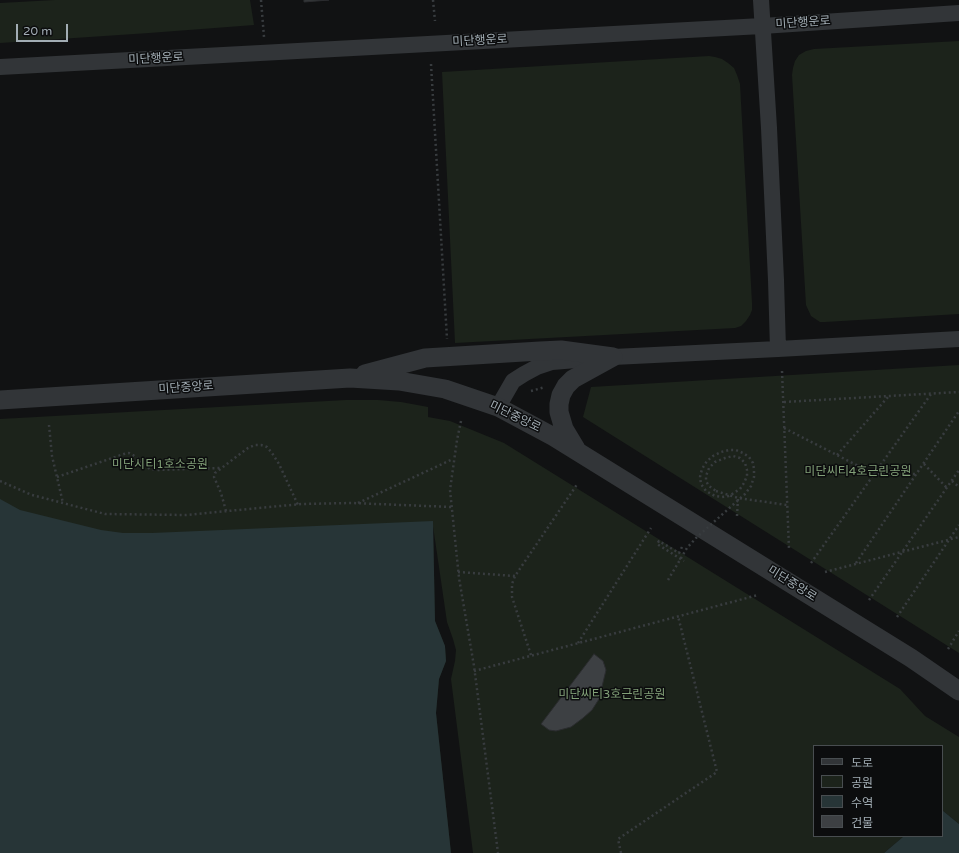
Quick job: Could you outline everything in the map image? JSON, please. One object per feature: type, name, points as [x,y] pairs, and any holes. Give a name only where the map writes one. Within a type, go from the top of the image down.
[{"type":"street","points":[[760,0],[774,240],[778,349]]},
{"type":"street","name":"미단행운로","points":[[0,67],[762,26],[959,13]]},
{"type":"street","points":[[498,406],[513,381],[537,367],[552,362],[613,357],[959,339]]},
{"type":"street","points":[[350,378],[425,358],[540,350],[561,350],[613,357]]},
{"type":"street","points":[[576,450],[564,429],[559,412],[561,395],[566,386],[573,379],[613,357]]},
{"type":"street","name":"미단중앙로","points":[[0,400],[350,378],[399,381],[445,389],[498,406],[554,436],[911,658],[959,691]]},
{"type":"path","points":[[261,0],[265,53]]},
{"type":"path","points":[[433,0],[435,21]]},
{"type":"path","points":[[431,64],[447,340]]},
{"type":"path","points":[[782,371],[789,549]]},
{"type":"path","points":[[529,387],[530,391],[549,386]]},
{"type":"path","points":[[784,402],[959,392]]},
{"type":"path","points":[[811,563],[931,394]]},
{"type":"path","points":[[837,455],[889,397]]},
{"type":"path","points":[[856,563],[959,411]]},
{"type":"path","points":[[461,421],[450,490],[458,572],[474,671],[498,853]]},
{"type":"path","points":[[49,425],[52,456],[63,503]]},
{"type":"path","points":[[784,428],[874,474],[916,474]]},
{"type":"path","points":[[226,511],[221,492],[214,477],[215,473],[254,445],[261,445],[272,452],[298,504]]},
{"type":"path","points":[[668,580],[687,548],[696,538],[746,494],[751,486],[754,477],[754,469],[749,457],[736,450],[721,452],[713,456],[707,461],[702,469],[700,477],[701,484],[706,491],[715,496],[722,497],[729,496],[740,489],[747,476],[747,470],[745,463],[740,458],[733,456],[715,462],[709,468],[706,481],[709,486],[716,491],[738,498],[787,505]]},
{"type":"path","points":[[57,477],[129,453],[150,468],[156,470],[220,468]]},
{"type":"path","points":[[357,503],[454,459]]},
{"type":"path","points":[[924,464],[947,488]]},
{"type":"path","points":[[869,600],[959,470]]},
{"type":"path","points":[[0,481],[32,495],[105,514],[186,515],[298,504],[357,503],[452,507]]},
{"type":"path","points":[[952,481],[959,488]]},
{"type":"path","points":[[531,655],[512,597],[512,584],[515,576],[578,483]]},
{"type":"path","points":[[737,516],[738,498]]},
{"type":"path","points":[[897,617],[959,525]]},
{"type":"path","points":[[578,643],[651,528]]},
{"type":"path","points":[[825,572],[959,537]]},
{"type":"path","points":[[682,548],[679,553],[659,541],[657,544],[684,561]]},
{"type":"path","points":[[458,572],[515,576]]},
{"type":"path","points":[[474,671],[758,595]]},
{"type":"path","points":[[621,853],[618,839],[717,772],[678,616]]},
{"type":"path","points":[[948,649],[959,631]]},
{"type":"green space","points":[[55,0],[250,0],[254,25],[0,43],[0,3]]},
{"type":"green space","points":[[959,41],[959,314],[820,322],[811,316],[806,305],[792,75],[795,61],[799,55],[814,49]]},
{"type":"green space","points":[[709,56],[722,59],[734,68],[740,84],[752,303],[752,310],[746,321],[741,326],[735,328],[455,343],[442,72]]},
{"type":"green space","name":"미단씨티4호근린공원","points":[[959,365],[959,653],[583,417],[591,387]]},
{"type":"green space","points":[[346,400],[378,400],[401,402],[428,407],[428,417],[450,421],[504,443],[900,689],[925,716],[959,737],[959,824],[943,811],[943,745],[813,745],[813,837],[903,837],[884,853],[473,853],[451,679],[456,650],[447,622],[433,526],[435,621],[445,646],[446,661],[439,679],[436,713],[451,853],[0,853],[0,419]]},
{"type":"water","points":[[0,499],[20,510],[101,530],[123,533],[433,521],[435,621],[445,646],[446,661],[439,679],[436,713],[451,853],[0,853]]},
{"type":"water","points":[[943,811],[959,824],[959,853],[884,853],[903,837],[943,837]]},
{"type":"building","points":[[304,0],[329,0],[304,2]]},
{"type":"building","points":[[594,654],[603,661],[606,670],[599,699],[592,710],[571,727],[556,731],[549,730],[541,724]]},
{"type":"park label","name":"미단시티1호소공원","points":[[160,465]]},
{"type":"park label","name":"미단씨티3호근린공원","points":[[612,695]]}]
